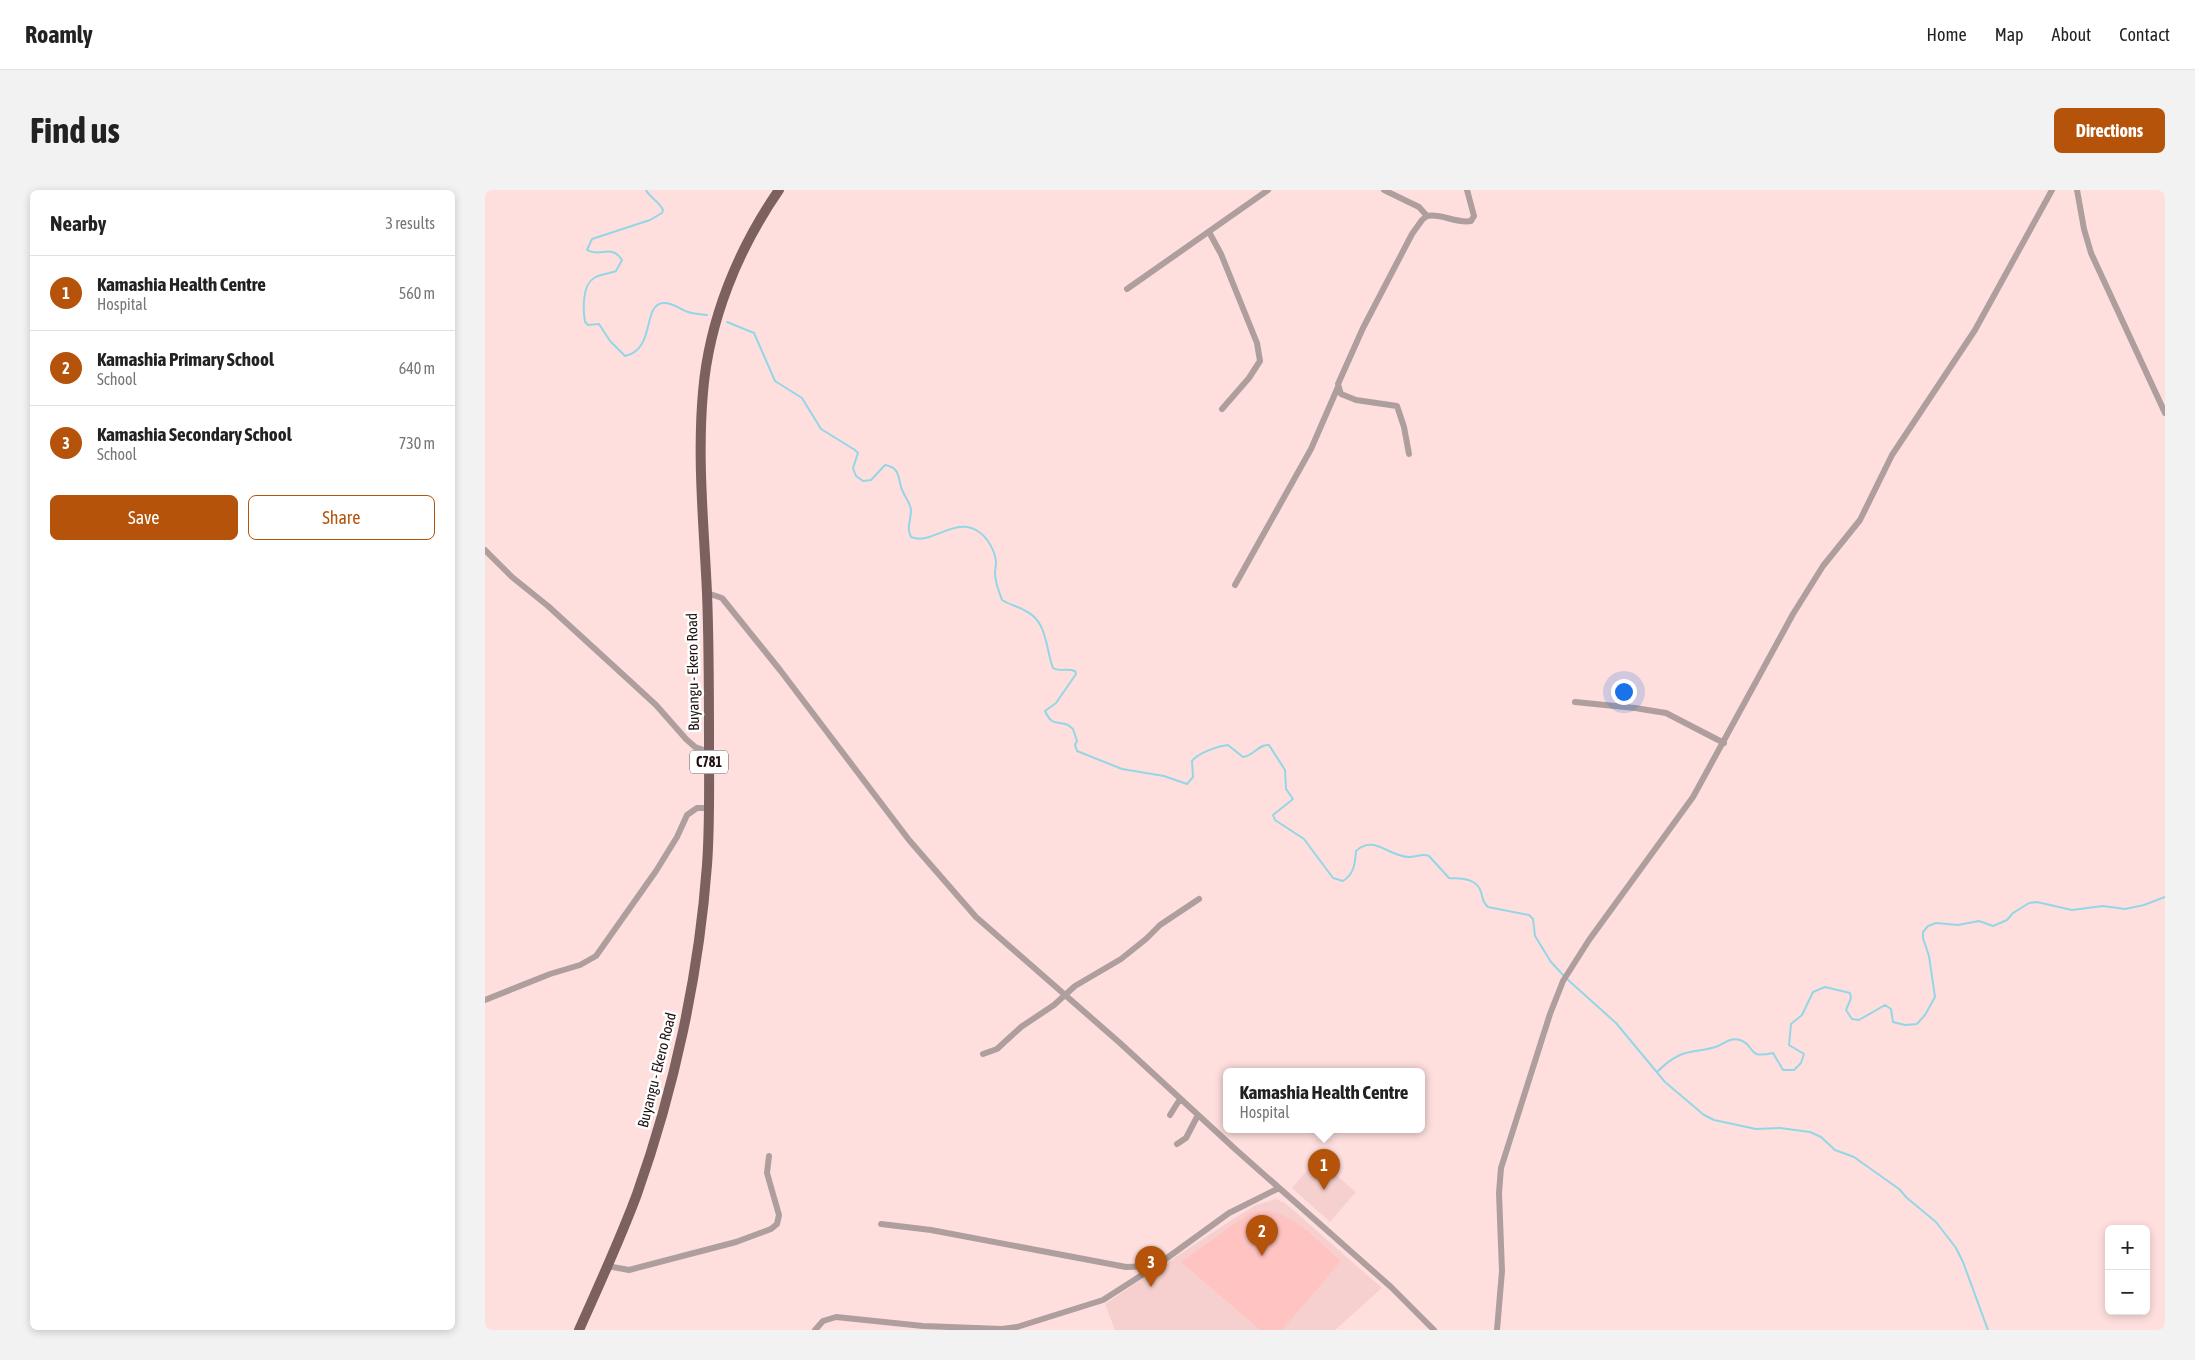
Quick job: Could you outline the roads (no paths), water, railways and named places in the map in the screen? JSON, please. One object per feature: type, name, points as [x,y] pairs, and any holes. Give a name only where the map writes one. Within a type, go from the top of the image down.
[{"type":"main road","name":"Buyangu - Ekero Road","points":[[579,1330],[607,1266],[646,1166],[687,1014],[707,866],[709,808],[707,593],[701,483],[703,388],[718,317],[735,270],[763,215],[779,190]]},
{"type":"street","points":[[1127,289],[1268,190]]},
{"type":"street","points":[[1383,190],[1419,207],[1427,216]]},
{"type":"street","points":[[1235,584],[1311,449],[1363,328],[1421,220],[1427,216],[1434,215],[1465,222],[1471,221],[1474,216],[1467,190]]},
{"type":"street","points":[[1497,1330],[1502,1271],[1499,1193],[1501,1168],[1550,1014],[1563,981],[1589,940],[1689,803],[1724,743],[1793,614],[1823,566],[1860,520],[1892,455],[1975,330],[2053,190]]},
{"type":"street","points":[[2077,190],[2084,229],[2091,253],[2165,413]]},
{"type":"street","points":[[1209,232],[1221,254],[1257,343],[1260,361],[1249,378],[1222,409]]},
{"type":"street","points":[[1338,387],[1341,394],[1348,399],[1397,406],[1404,427],[1409,454]]},
{"type":"street","points":[[485,550],[512,577],[548,606],[656,705],[685,739],[701,750],[709,752]]},
{"type":"street","points":[[707,593],[722,598],[785,677],[905,835],[976,917],[1391,1287],[1434,1330]]},
{"type":"street","points":[[1575,702],[1635,708],[1666,714],[1694,726],[1724,743]]},
{"type":"street","points":[[485,1000],[550,974],[580,965],[596,956],[656,871],[687,815],[697,808],[709,808]]},
{"type":"street","points":[[983,1054],[997,1049],[1027,1022],[1054,1005],[1089,976],[1121,959],[1147,939],[1161,925],[1199,899]]},
{"type":"street","points":[[1170,1115],[1180,1099]]},
{"type":"street","points":[[1177,1144],[1186,1138],[1199,1115]]},
{"type":"street","points":[[607,1266],[629,1270],[736,1242],[771,1229],[777,1224],[779,1215],[767,1173],[769,1156]]},
{"type":"street","points":[[815,1330],[823,1321],[836,1317],[923,1326],[1012,1329],[1103,1300],[1156,1266],[1229,1213],[1279,1188]]},
{"type":"street","points":[[881,1224],[931,1230],[1126,1267],[1156,1266]]},
{"type":"waterway","points":[[646,190],[661,207],[662,213],[650,220],[592,239],[587,250],[597,253],[614,252],[622,260],[616,271],[596,277],[587,286],[584,305],[585,322],[588,325],[599,324],[610,341],[625,356],[635,352],[641,345],[653,311],[657,306],[663,303],[670,304],[688,312],[707,315]]},
{"type":"waterway","points":[[727,322],[754,333],[775,381],[802,398],[821,429],[858,453],[853,468],[856,476],[863,481],[871,480],[885,465],[897,472],[901,488],[911,510],[909,527],[911,537],[927,538],[952,528],[961,527],[979,532],[991,545],[996,562],[997,587],[1002,600],[1024,610],[1038,621],[1045,635],[1053,668],[1075,671],[1076,674],[1056,703],[1045,711],[1052,721],[1068,725],[1073,729],[1077,741],[1075,745],[1077,751],[1122,769],[1164,776],[1187,784],[1193,777],[1192,761],[1203,753],[1228,745],[1243,757],[1250,755],[1262,746],[1269,745],[1285,770],[1286,789],[1293,799],[1273,815],[1275,820],[1304,839],[1333,878],[1343,881],[1350,875],[1356,851],[1363,846],[1375,845],[1402,856],[1429,856],[1449,878],[1468,880],[1476,884],[1488,907],[1529,915],[1533,919],[1535,936],[1551,962],[1564,976]]},
{"type":"waterway","points":[[1657,1072],[1668,1062],[1680,1055],[1713,1048],[1734,1039],[1745,1043],[1755,1053],[1773,1053],[1783,1070],[1794,1070],[1801,1063],[1804,1054],[1789,1045],[1791,1024],[1802,1015],[1813,992],[1825,987],[1850,993],[1851,998],[1846,1010],[1852,1019],[1859,1020],[1885,1005],[1891,1009],[1893,1022],[1905,1025],[1917,1024],[1925,1015],[1935,997],[1929,956],[1923,932],[1928,926],[1936,923],[1958,925],[1979,921],[1993,926],[2007,920],[2013,913],[2029,903],[2037,902],[2072,910],[2103,906],[2125,909],[2144,905],[2165,897]]},
{"type":"waterway","points":[[1567,979],[1616,1023],[1665,1082],[1704,1115],[1714,1120],[1756,1129],[1780,1128],[1810,1132],[1821,1137],[1835,1150],[1854,1157],[1899,1189],[1936,1222],[1956,1248],[1988,1330]]},
{"type":"place","name":"Kamashia Health Centre","points":[[1324,1190]]},
{"type":"place","name":"Kamashia Primary School","points":[[1262,1256]]},
{"type":"place","name":"Kamashia Secondary School","points":[[1151,1287]]}]
